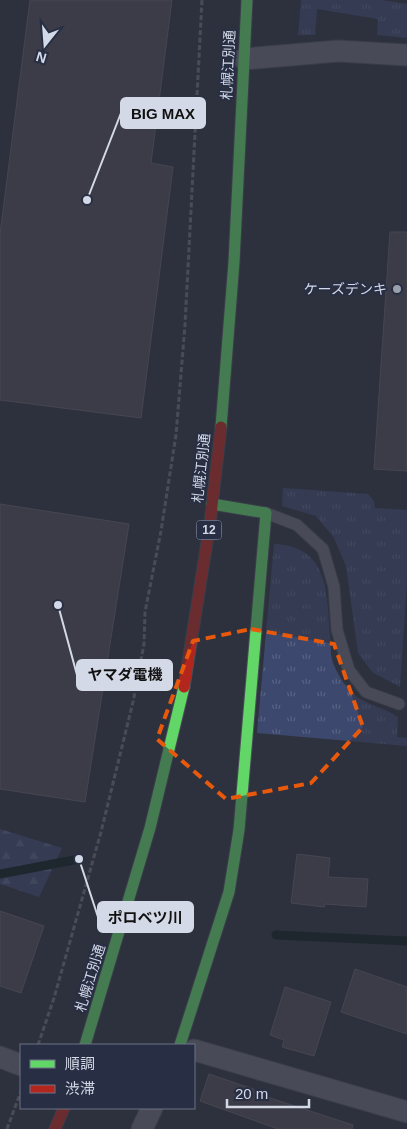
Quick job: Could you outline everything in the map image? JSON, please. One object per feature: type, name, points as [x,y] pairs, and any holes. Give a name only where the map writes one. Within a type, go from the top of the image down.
[{"type":"main road","name":"札幌江別通","points":[[85,1044],[155,813],[182,694],[212,504],[225,390],[247,0]]},
{"type":"main road","points":[[180,1044],[215,941],[231,883],[239,830],[266,513],[212,504]]},
{"type":"main road","points":[[55,1129],[64,1109]]},
{"type":"street","points":[[244,59],[338,51],[407,55]]},
{"type":"street","points":[[195,1050],[407,1112]]},
{"type":"street","points":[[0,1057],[20,1065]]},
{"type":"street","points":[[142,1129],[152,1109]]},
{"type":"lane","points":[[266,513],[297,525],[323,549],[334,587],[337,630],[349,670],[366,692],[399,704]]},
{"type":"path","points":[[38,1044],[54,998],[101,832],[133,702],[144,644],[145,612],[162,531],[176,435],[185,325],[202,0]]},
{"type":"path","points":[[7,1129],[20,1094]]},
{"type":"highlighted area","points":[[251,629],[334,644],[363,727],[311,783],[226,799],[157,739],[193,641]]},
{"type":"green space","points":[[301,0],[382,0],[407,4],[407,38],[377,35],[378,19],[317,9],[315,35],[298,35]]},
{"type":"green space","points":[[283,488],[368,494],[374,501],[375,508],[407,510],[407,582],[400,687],[372,672],[358,653],[346,566],[334,538],[316,516],[282,506]]},
{"type":"green space","points":[[274,544],[292,547],[306,553],[315,563],[322,575],[325,589],[328,604],[331,657],[337,672],[346,686],[358,697],[398,717],[397,737],[407,738],[407,746],[257,733]]},
{"type":"green space","points":[[0,829],[62,848],[39,897],[0,884]]},
{"type":"building","points":[[30,0],[172,0],[151,163],[173,167],[141,418],[0,400],[0,234]]},
{"type":"building","name":"ケーズデンキ","points":[[390,232],[407,232],[407,471],[374,469]]},
{"type":"building","points":[[0,504],[129,524],[85,802],[0,789]]},
{"type":"building","points":[[297,854],[330,858],[328,877],[368,879],[366,907],[325,904],[324,907],[291,903]]},
{"type":"building","points":[[0,911],[44,926],[21,993],[0,986]]},
{"type":"building","points":[[355,969],[407,987],[407,1034],[341,1012]]},
{"type":"building","points":[[285,987],[331,1002],[314,1056],[282,1047],[284,1040],[270,1035]]},
{"type":"building","points":[[209,1074],[268,1094],[267,1097],[353,1125],[352,1129],[278,1129],[200,1101]]},
{"type":"waterway","points":[[0,874],[79,859]]},
{"type":"waterway","points":[[276,935],[407,941]]},
{"type":"traffic: fast","points":[[221,427],[234,262],[247,0]]},
{"type":"traffic: fast","points":[[180,1044],[229,892],[239,830],[266,513],[212,504]]},
{"type":"traffic: fast","points":[[85,1044],[150,828],[184,687]]},
{"type":"traffic: jam","points":[[184,687],[210,523],[221,427]]},
{"type":"traffic: jam","points":[[55,1129],[64,1109]]},
{"type":"place","name":"BIG MAX","points":[[87,200]]},
{"type":"place","name":"ケーズデンキ","points":[[397,289]]},
{"type":"place","name":"ヤマダ電機","points":[[58,605]]},
{"type":"place","name":"ポロベツ川","points":[[79,859]]}]
